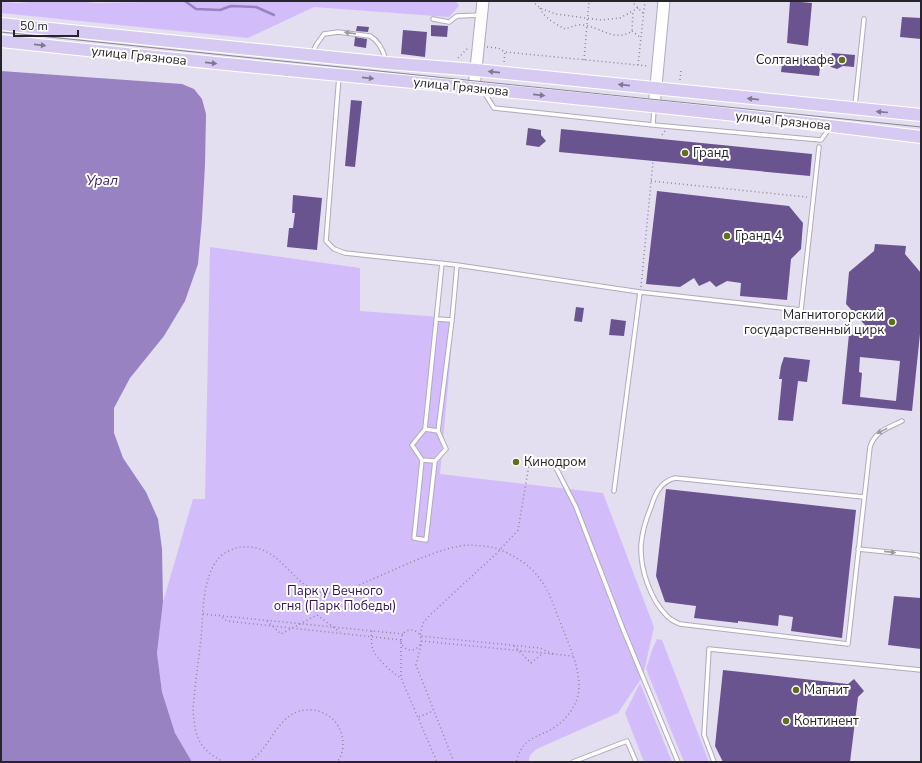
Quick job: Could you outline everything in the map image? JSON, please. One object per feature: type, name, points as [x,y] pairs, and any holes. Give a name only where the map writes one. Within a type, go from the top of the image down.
[{"type":"main road","name":"улица Грязнова","points":[[1,24],[476,70],[854,110],[921,115]]},
{"type":"main road","name":"улица Грязнова","points":[[1,41],[478,88],[921,137]]},
{"type":"street","points":[[478,88],[476,70],[483,1]]},
{"type":"street","points":[[654,107],[664,1]]},
{"type":"lane","points":[[433,19],[449,22],[457,16],[482,15]]},
{"type":"lane","points":[[854,110],[864,19]]},
{"type":"lane","points":[[312,55],[316,45],[324,34],[338,32],[373,38],[377,41],[387,62]]},
{"type":"lane","points":[[339,75],[326,241],[334,249],[345,253],[442,263],[640,292],[801,310],[819,147]]},
{"type":"lane","points":[[478,88],[494,108],[653,125],[821,140],[830,126]]},
{"type":"lane","points":[[653,125],[654,107]]},
{"type":"lane","points":[[442,263],[425,429],[412,445],[422,460],[414,538],[426,540],[435,461],[446,449],[438,431],[452,320],[457,265]]},
{"type":"lane","points":[[614,491],[640,292]]},
{"type":"lane","points":[[437,318],[452,320]]},
{"type":"lane","points":[[864,497],[675,478],[667,480],[654,496],[645,524],[641,546],[647,582],[656,602],[667,617],[680,624],[848,644],[870,447],[872,439],[876,434],[902,421]]},
{"type":"lane","points":[[425,429],[438,431]]},
{"type":"lane","points":[[422,460],[435,461]]},
{"type":"lane","points":[[553,462],[576,507],[623,629],[678,762]]},
{"type":"lane","points":[[858,549],[921,556]]},
{"type":"lane","points":[[714,762],[704,735],[708,649],[921,670]]},
{"type":"lane","points":[[573,762],[626,741],[636,762]]},
{"type":"path","points":[[532,1],[540,8],[556,14],[612,20],[620,18],[638,8]]},
{"type":"path","points":[[584,60],[589,1]]},
{"type":"path","points":[[631,1],[643,13]]},
{"type":"path","points":[[638,66],[645,1]]},
{"type":"path","points":[[540,8],[542,13],[557,25],[565,29],[577,25],[587,26],[606,34],[620,36],[632,31]]},
{"type":"path","points":[[632,31],[633,11]]},
{"type":"path","points":[[632,31],[641,38]]},
{"type":"path","points":[[484,47],[498,48],[505,52],[652,67]]},
{"type":"path","points":[[504,66],[505,52]]},
{"type":"path","points":[[679,86],[681,70]]},
{"type":"path","points":[[640,292],[653,161]]},
{"type":"path","points":[[651,181],[813,198]]},
{"type":"path","points":[[420,636],[424,623],[431,614],[518,530],[530,459]]},
{"type":"path","points":[[224,762],[214,757],[200,743],[194,727],[193,709],[203,614],[206,592],[213,567],[218,558],[237,547],[250,546],[275,556],[304,584],[315,590],[326,593],[346,591],[425,557],[458,546],[500,549],[528,566],[547,590],[573,656],[579,689],[577,701],[563,721],[552,729],[535,736],[526,744],[519,754],[516,762]]},
{"type":"path","points":[[203,614],[404,634]]},
{"type":"path","points":[[267,620],[281,634],[317,615],[342,633]]},
{"type":"path","points":[[218,616],[227,621],[401,640]]},
{"type":"path","points":[[437,762],[401,678],[401,640],[404,634],[411,630],[420,636],[422,641],[416,665],[454,762]]},
{"type":"path","points":[[372,631],[371,636],[373,650],[393,674],[401,678]]},
{"type":"path","points":[[420,636],[540,648],[553,654]]},
{"type":"path","points":[[401,640],[405,648],[411,651],[419,647],[422,641]]},
{"type":"path","points":[[422,641],[573,656]]},
{"type":"path","points":[[514,646],[531,663],[542,653]]},
{"type":"path","points":[[248,762],[259,754],[283,721],[298,711],[316,710],[329,715],[340,728],[343,738],[343,749],[341,757],[337,762]]},
{"type":"path","points":[[418,718],[433,710]]},
{"type":"green space","points":[[40,1],[98,3],[194,1],[456,1],[459,6],[449,17],[314,7],[248,38],[1,13],[1,2],[18,3]]},
{"type":"green space","name":"Парк у Вечного огня (Парк Победы)","points":[[210,247],[360,268],[360,311],[454,318],[440,474],[603,493],[654,627],[643,676],[618,713],[539,748],[530,755],[529,762],[192,762],[175,733],[162,692],[157,653],[163,602],[193,499],[205,499]]},
{"type":"green space","points":[[657,639],[662,640],[709,762],[684,762],[646,669]]},
{"type":"green space","points":[[640,683],[672,762],[644,762],[625,713]]},
{"type":"water","name":"Урал","points":[[1,71],[182,84],[194,89],[202,99],[206,114],[205,165],[198,264],[185,301],[164,336],[130,378],[114,408],[114,433],[123,458],[146,492],[158,519],[162,549],[163,602],[157,653],[162,692],[175,733],[192,762],[1,762]]},
{"type":"building","points":[[790,1],[812,3],[808,46],[787,43]]},
{"type":"building","points":[[902,17],[921,18],[921,39],[900,37]]},
{"type":"building","points":[[431,25],[448,26],[447,37],[431,36]]},
{"type":"building","points":[[357,26],[369,27],[368,32],[356,31]]},
{"type":"building","points":[[403,30],[427,32],[425,57],[401,54]]},
{"type":"building","points":[[355,37],[367,39],[366,48],[354,46]]},
{"type":"building","name":"Солтан кафе","points":[[832,53],[855,55],[854,67],[843,66],[837,69],[831,67],[828,62]]},
{"type":"building","points":[[783,56],[821,60],[819,76],[781,72]]},
{"type":"building","points":[[351,100],[362,101],[355,167],[345,166]]},
{"type":"building","points":[[528,128],[541,130],[541,135],[546,141],[539,147],[526,145]]},
{"type":"building","name":"Гранд","points":[[561,129],[812,154],[810,176],[559,152]]},
{"type":"building","name":"Гранд 4","points":[[657,191],[789,206],[803,223],[801,249],[791,259],[787,300],[740,296],[741,283],[727,281],[716,287],[710,281],[699,286],[694,278],[680,287],[646,284]]},
{"type":"building","points":[[293,195],[322,198],[317,250],[287,247],[289,228],[293,228],[295,213],[292,213]]},
{"type":"building","name":"Магнитогорский государственный цирк","points":[[875,244],[906,246],[905,254],[921,273],[921,324],[912,411],[842,404],[849,334],[862,336],[862,333],[873,334],[846,304],[849,272],[874,251]],"holes":[[[860,357],[900,361],[896,401],[860,397],[862,373],[859,372]]]},
{"type":"building","points":[[576,307],[584,308],[582,322],[574,321]]},
{"type":"building","points":[[611,319],[626,321],[624,336],[609,335]]},
{"type":"building","points":[[784,357],[810,360],[807,382],[798,381],[793,421],[778,420],[782,379],[779,379]]},
{"type":"building","points":[[666,489],[856,510],[842,638],[791,631],[793,617],[779,615],[778,626],[694,618],[696,606],[665,602],[656,576]]},
{"type":"building","points":[[894,596],[921,598],[921,649],[888,645]]},
{"type":"building","name":"Континент","points":[[723,670],[848,684],[854,679],[864,691],[858,697],[850,762],[723,762],[715,746]]},
{"type":"waterway","points":[[185,1],[196,9],[220,10],[231,6],[256,7],[274,15]]},
{"type":"tram line","points":[[1,32],[921,127]]},
{"type":"place","name":"Солтан кафе","points":[[842,60]]},
{"type":"place","name":"Гранд","points":[[685,153]]},
{"type":"place","name":"Гранд 4","points":[[727,236]]},
{"type":"place","name":"Магнитогорский государственный цирк","points":[[892,322]]},
{"type":"place","name":"Кинодром","points":[[516,462]]},
{"type":"place","name":"Магнит","points":[[796,690]]},
{"type":"place","name":"Континент","points":[[786,721]]}]
